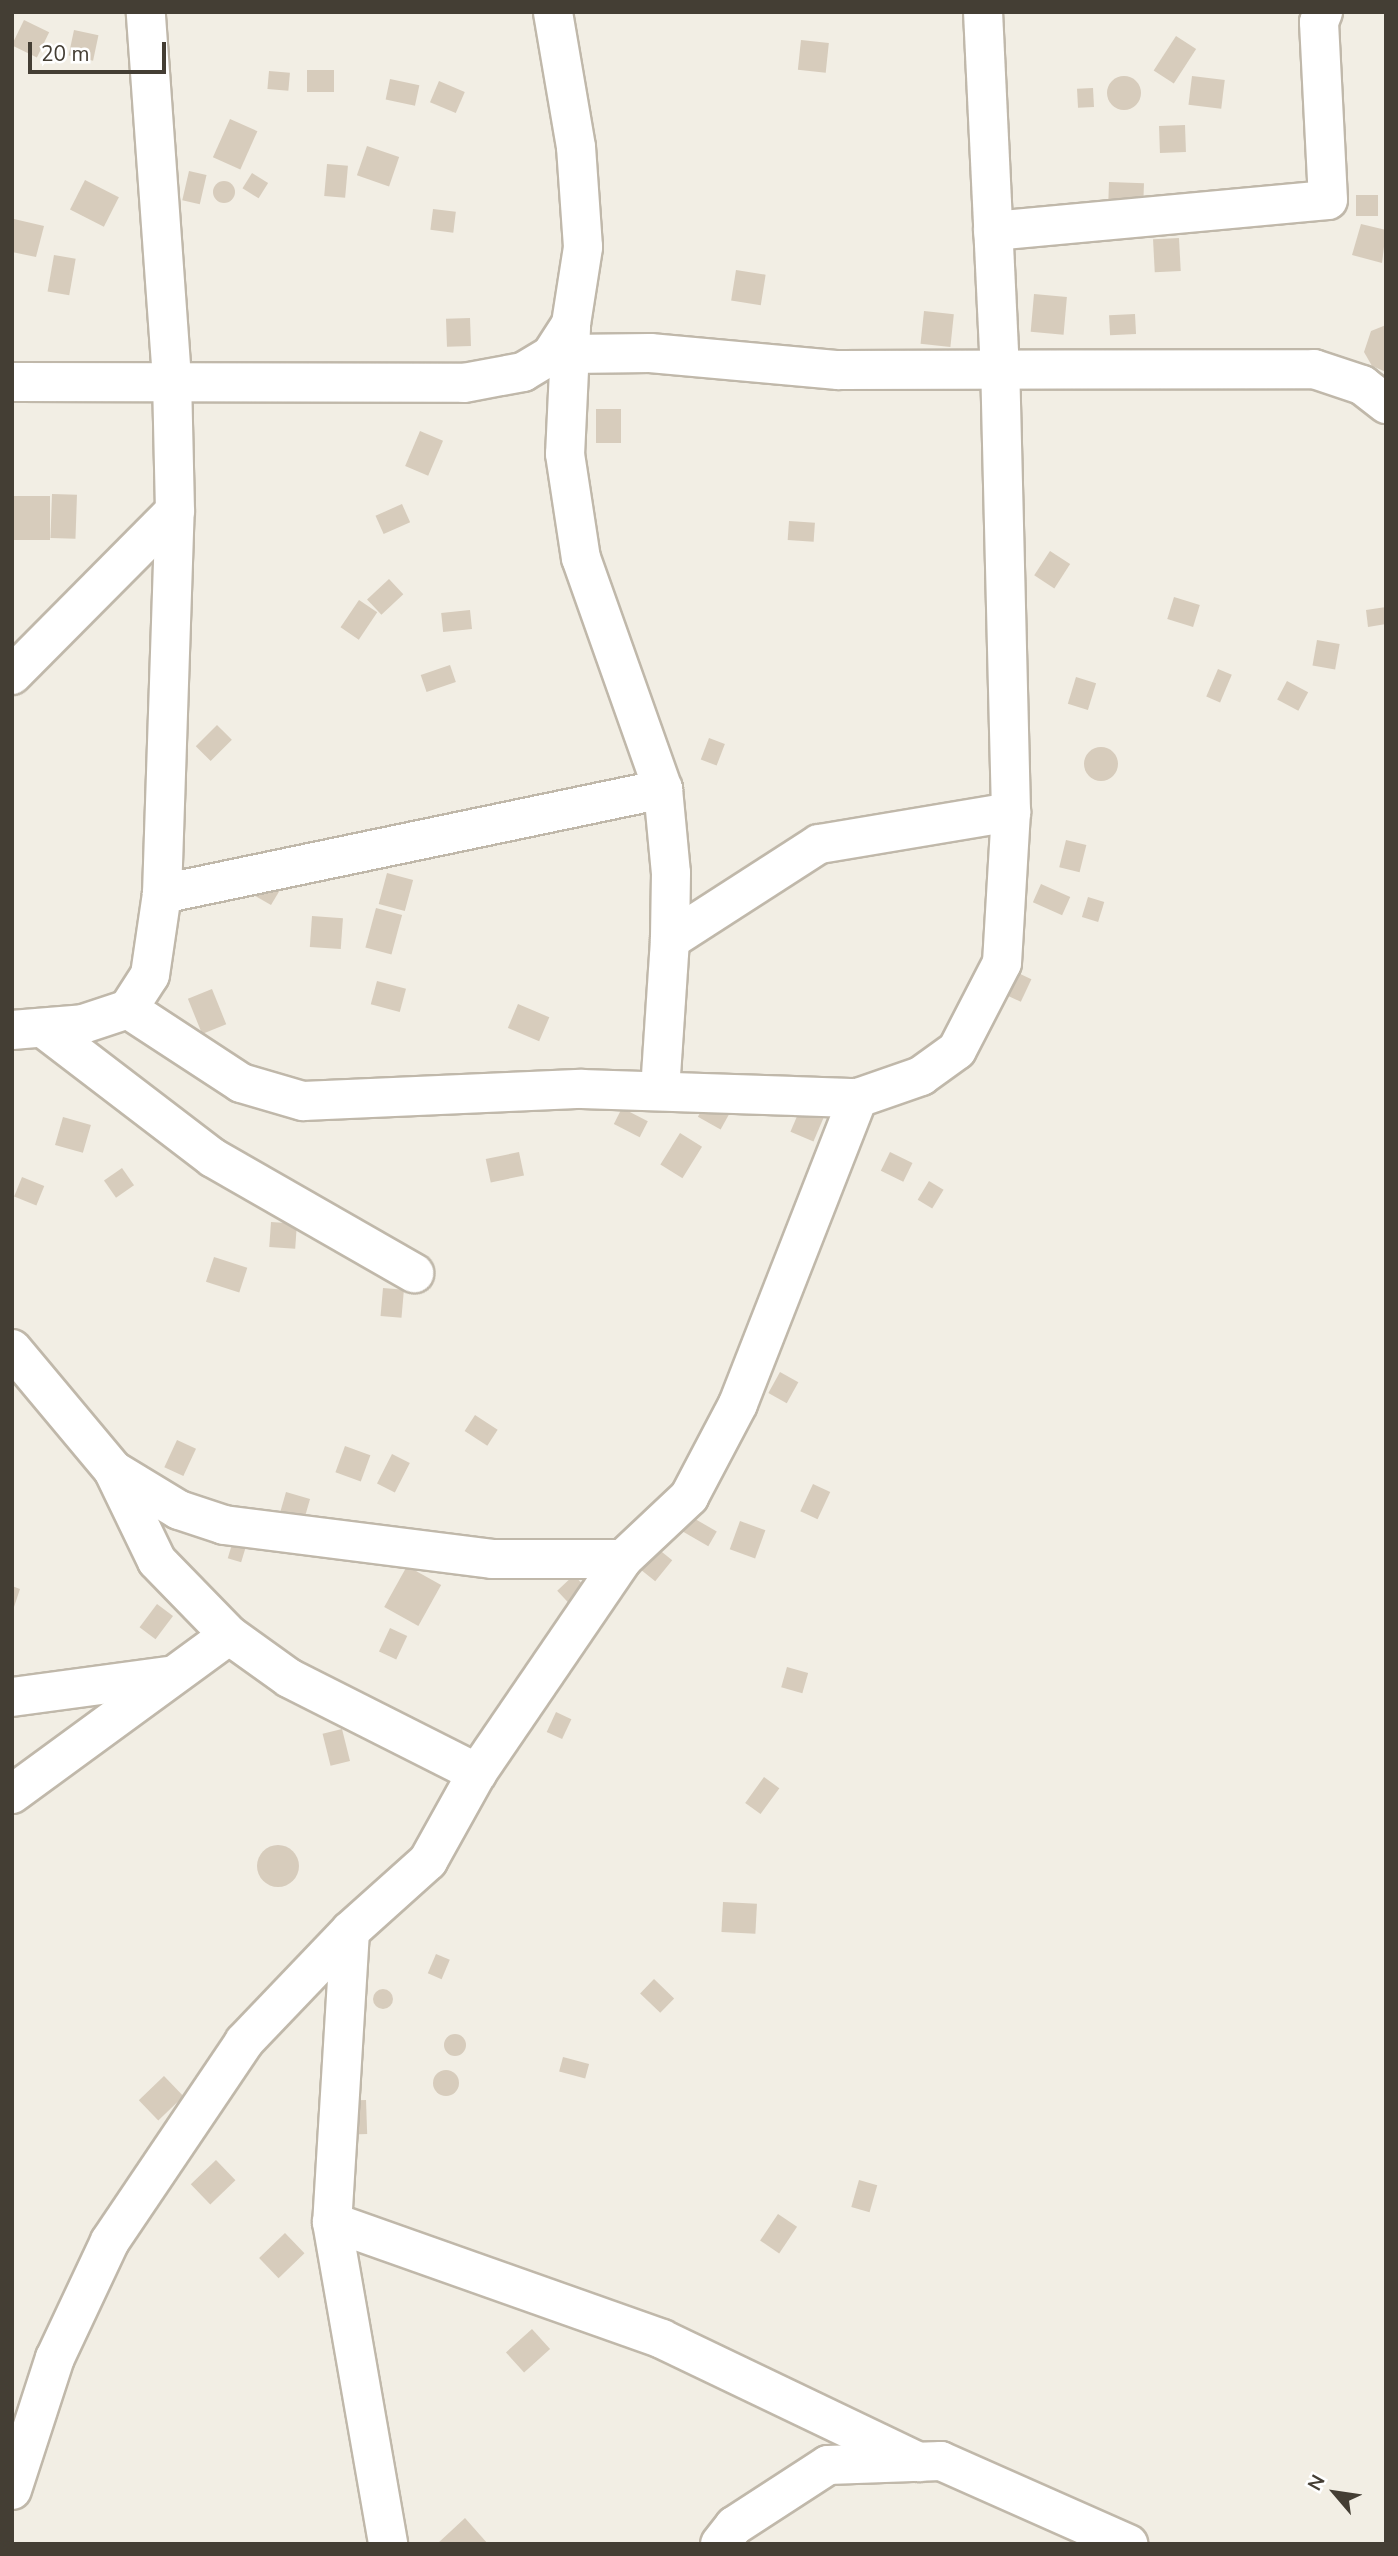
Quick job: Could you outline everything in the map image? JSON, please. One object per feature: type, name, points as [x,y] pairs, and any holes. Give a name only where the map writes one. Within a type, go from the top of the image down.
[{"type":"street","points":[[27,1029],[83,1024],[128,1009],[150,975],[162,894],[175,511],[172,379],[146,12]]},
{"type":"street","points":[[553,12],[576,147],[583,247],[570,339],[565,454],[581,558],[663,789],[671,873],[670,940],[660,1090]]},
{"type":"street","points":[[128,1009],[241,1083],[303,1101],[387,1095],[660,1090],[858,1098],[922,1076],[957,1050],[1002,963],[1011,812],[1000,372],[983,12]]},
{"type":"street","points":[[993,231],[1328,200],[1319,22],[1323,12]]},
{"type":"street","points":[[12,382],[172,379],[464,383],[523,372],[551,355],[570,339]]},
{"type":"street","points":[[570,339],[650,353],[838,370],[1000,372],[1314,369],[1362,385],[1386,404]]},
{"type":"street","points":[[12,675],[175,511]]},
{"type":"street","points":[[162,894],[663,789]]},
{"type":"street","points":[[670,940],[819,844],[1011,812]]},
{"type":"street","points":[[27,1029],[213,1158],[414,1273]]},
{"type":"street","points":[[12,2490],[55,2358],[110,2241],[244,2042],[350,1931],[428,1861],[477,1773],[623,1559],[689,1497],[738,1404],[858,1098]]},
{"type":"street","points":[[12,1349],[113,1470],[157,1560],[229,1635],[289,1678],[477,1773]]},
{"type":"street","points":[[113,1470],[179,1510],[224,1525],[492,1559],[623,1559]]},
{"type":"street","points":[[12,1794],[229,1635]]},
{"type":"street","points":[[12,1697],[173,1676]]},
{"type":"street","points":[[350,1931],[332,2222],[388,2544]]},
{"type":"street","points":[[332,2222],[662,2339],[919,2462]]},
{"type":"street","points":[[720,2544],[734,2526],[828,2465],[941,2461],[1128,2544]]},
{"type":"building","points":[[24,20],[49,32],[37,57],[12,45]]},
{"type":"building","points":[[74,30],[98,35],[93,61],[69,55]]},
{"type":"building","points":[[1176,36],[1196,49],[1174,83],[1154,70]]},
{"type":"building","points":[[801,40],[829,43],[826,73],[798,70]]},
{"type":"building","points":[[307,70],[334,70],[334,92],[307,92]]},
{"type":"building","points":[[269,71],[290,73],[288,91],[267,89]]},
{"type":"building","points":[[1124,76],[1136,81],[1141,93],[1136,105],[1124,110],[1112,105],[1107,93],[1112,81]]},
{"type":"building","points":[[1192,76],[1225,80],[1221,109],[1188,105]]},
{"type":"building","points":[[390,79],[419,85],[415,106],[386,100]]},
{"type":"building","points":[[439,81],[465,92],[456,113],[430,102]]},
{"type":"building","points":[[1093,88],[1094,107],[1078,108],[1077,89]]},
{"type":"building","points":[[230,119],[257,131],[240,170],[213,157]]},
{"type":"building","points":[[1185,125],[1186,152],[1160,153],[1159,126]]},
{"type":"building","points":[[367,146],[399,157],[389,186],[357,175]]},
{"type":"building","points":[[327,164],[348,166],[345,198],[324,196]]},
{"type":"building","points":[[189,171],[207,175],[200,204],[182,200]]},
{"type":"building","points":[[252,173],[268,183],[259,198],[242,188]]},
{"type":"building","points":[[85,180],[119,197],[104,227],[70,209]]},
{"type":"building","points":[[224,181],[232,184],[235,192],[232,200],[224,203],[216,200],[213,192],[216,184]]},
{"type":"building","points":[[1109,182],[1144,183],[1143,213],[1108,212]]},
{"type":"building","points":[[1356,195],[1378,195],[1378,216],[1356,216]]},
{"type":"building","points":[[433,209],[456,212],[453,233],[430,230]]},
{"type":"building","points":[[14,219],[44,226],[36,257],[12,252]]},
{"type":"building","points":[[1361,224],[1386,230],[1382,263],[1352,255]]},
{"type":"building","points":[[1179,238],[1181,271],[1155,272],[1153,239]]},
{"type":"building","points":[[54,255],[76,259],[69,295],[48,291]]},
{"type":"building","points":[[736,270],[766,275],[761,305],[731,301]]},
{"type":"building","points":[[1034,294],[1067,297],[1064,335],[1031,332]]},
{"type":"building","points":[[924,311],[954,314],[950,347],[921,344]]},
{"type":"building","points":[[1135,314],[1136,334],[1110,335],[1109,315]]},
{"type":"building","points":[[470,318],[471,346],[447,347],[446,319]]},
{"type":"building","points":[[1386,325],[1386,372],[1372,366],[1364,352],[1371,331]]},
{"type":"building","points":[[596,409],[621,409],[621,443],[596,443]]},
{"type":"building","points":[[420,431],[443,441],[428,476],[405,466]]},
{"type":"building","points":[[52,494],[77,495],[75,539],[50,538]]},
{"type":"building","points":[[12,496],[50,496],[50,540],[12,540]]},
{"type":"building","points":[[402,504],[410,522],[384,534],[376,516]]},
{"type":"building","points":[[789,521],[815,523],[814,542],[788,540]]},
{"type":"building","points":[[1050,551],[1070,564],[1054,588],[1034,575]]},
{"type":"building","points":[[389,579],[403,594],[381,615],[367,599]]},
{"type":"building","points":[[1174,597],[1200,605],[1193,627],[1167,619]]},
{"type":"building","points":[[359,600],[377,612],[359,640],[341,627]]},
{"type":"building","points":[[1386,607],[1386,624],[1368,627],[1366,610]]},
{"type":"building","points":[[470,610],[472,629],[443,632],[441,613]]},
{"type":"building","points":[[1317,640],[1340,644],[1335,670],[1312,666]]},
{"type":"building","points":[[450,665],[456,682],[427,692],[421,675]]},
{"type":"building","points":[[1218,669],[1232,675],[1220,702],[1206,697]]},
{"type":"building","points":[[1076,677],[1096,683],[1088,710],[1068,704]]},
{"type":"building","points":[[1287,681],[1308,692],[1298,711],[1277,700]]},
{"type":"building","points":[[217,725],[232,740],[211,761],[196,746]]},
{"type":"building","points":[[709,738],[725,744],[717,766],[701,759]]},
{"type":"building","points":[[1101,747],[1113,752],[1118,764],[1113,776],[1101,781],[1089,776],[1084,764],[1089,752]]},
{"type":"building","points":[[1066,840],[1086,845],[1080,872],[1059,867]]},
{"type":"building","points":[[387,873],[413,880],[405,911],[379,904]]},
{"type":"building","points":[[1041,884],[1070,897],[1062,915],[1033,902]]},
{"type":"building","points":[[283,885],[271,905],[252,894]]},
{"type":"building","points":[[1088,897],[1104,902],[1098,922],[1082,917]]},
{"type":"building","points":[[376,908],[402,915],[391,955],[365,948]]},
{"type":"building","points":[[312,916],[343,918],[341,949],[310,947]]},
{"type":"building","points":[[1016,972],[1031,979],[1021,1002],[1005,995]]},
{"type":"building","points":[[377,981],[406,989],[400,1012],[371,1004]]},
{"type":"building","points":[[212,989],[226,1024],[202,1034],[188,999]]},
{"type":"building","points":[[518,1004],[549,1017],[539,1041],[508,1028]]},
{"type":"building","points":[[710,1095],[733,1108],[721,1129],[698,1117]]},
{"type":"building","points":[[801,1107],[824,1117],[813,1142],[790,1132]]},
{"type":"building","points":[[622,1108],[648,1121],[640,1137],[614,1124]]},
{"type":"building","points":[[63,1117],[91,1125],[83,1153],[55,1145]]},
{"type":"building","points":[[680,1133],[702,1147],[682,1178],[660,1164]]},
{"type":"building","points":[[519,1152],[524,1175],[491,1183],[486,1159]]},
{"type":"building","points":[[890,1152],[912,1163],[903,1182],[881,1171]]},
{"type":"building","points":[[122,1168],[134,1185],[116,1198],[104,1181]]},
{"type":"building","points":[[22,1177],[44,1186],[36,1205],[14,1196]]},
{"type":"building","points":[[929,1181],[944,1190],[932,1209],[918,1200]]},
{"type":"building","points":[[271,1222],[297,1224],[295,1249],[269,1247]]},
{"type":"building","points":[[214,1257],[247,1268],[239,1293],[206,1282]]},
{"type":"building","points":[[383,1288],[404,1290],[401,1318],[381,1316]]},
{"type":"building","points":[[780,1372],[798,1382],[787,1403],[768,1393]]},
{"type":"building","points":[[475,1415],[498,1430],[487,1446],[465,1431]]},
{"type":"building","points":[[177,1440],[196,1449],[183,1476],[164,1467]]},
{"type":"building","points":[[345,1446],[370,1455],[361,1482],[335,1472]]},
{"type":"building","points":[[392,1454],[410,1463],[395,1492],[377,1483]]},
{"type":"building","points":[[813,1484],[830,1492],[818,1519],[800,1511]]},
{"type":"building","points":[[286,1492],[310,1499],[302,1528],[278,1521]]},
{"type":"building","points":[[683,1512],[717,1532],[708,1546],[674,1527]]},
{"type":"building","points":[[740,1521],[765,1530],[755,1558],[730,1549]]},
{"type":"building","points":[[233,1541],[246,1545],[241,1562],[228,1558]]},
{"type":"building","points":[[652,1544],[672,1560],[655,1581],[635,1565]]},
{"type":"building","points":[[407,1566],[441,1585],[418,1626],[384,1607]]},
{"type":"building","points":[[574,1575],[587,1589],[570,1605],[557,1591]]},
{"type":"building","points":[[12,1586],[20,1589],[13,1610],[12,1610]]},
{"type":"building","points":[[157,1604],[173,1616],[156,1639],[140,1627]]},
{"type":"building","points":[[390,1628],[407,1636],[396,1660],[379,1652]]},
{"type":"building","points":[[787,1667],[808,1673],[802,1693],[781,1687]]},
{"type":"building","points":[[556,1712],[571,1719],[562,1739],[547,1732]]},
{"type":"building","points":[[342,1729],[350,1761],[331,1766],[323,1734]]},
{"type":"building","points":[[764,1777],[779,1788],[761,1814],[745,1803]]},
{"type":"building","points":[[278,1845],[293,1851],[299,1866],[293,1881],[278,1887],[263,1881],[257,1866],[263,1851]]},
{"type":"building","points":[[723,1902],[757,1904],[755,1934],[721,1932]]},
{"type":"building","points":[[436,1954],[450,1960],[442,1979],[428,1973]]},
{"type":"building","points":[[654,1979],[674,1998],[660,2013],[640,1993]]},
{"type":"building","points":[[383,1989],[390,1992],[393,1999],[390,2006],[383,2009],[376,2006],[373,1999],[376,1992]]},
{"type":"building","points":[[455,2034],[463,2037],[466,2045],[463,2053],[455,2056],[447,2053],[444,2045],[447,2037]]},
{"type":"building","points":[[563,2057],[589,2064],[585,2078],[559,2071]]},
{"type":"building","points":[[446,2070],[455,2074],[459,2083],[455,2092],[446,2096],[437,2092],[433,2083],[437,2074]]},
{"type":"building","points":[[164,2076],[183,2096],[158,2120],[139,2100]]},
{"type":"building","points":[[366,2100],[367,2134],[352,2135],[351,2101]]},
{"type":"building","points":[[216,2160],[235,2180],[210,2204],[191,2184]]},
{"type":"building","points":[[859,2180],[877,2185],[870,2212],[851,2207]]},
{"type":"building","points":[[778,2214],[797,2227],[779,2253],[760,2241]]},
{"type":"building","points":[[285,2233],[304,2253],[279,2278],[259,2258]]},
{"type":"building","points":[[532,2329],[550,2349],[524,2372],[506,2352]]},
{"type":"building","points":[[465,2518],[488,2544],[437,2544]]}]
